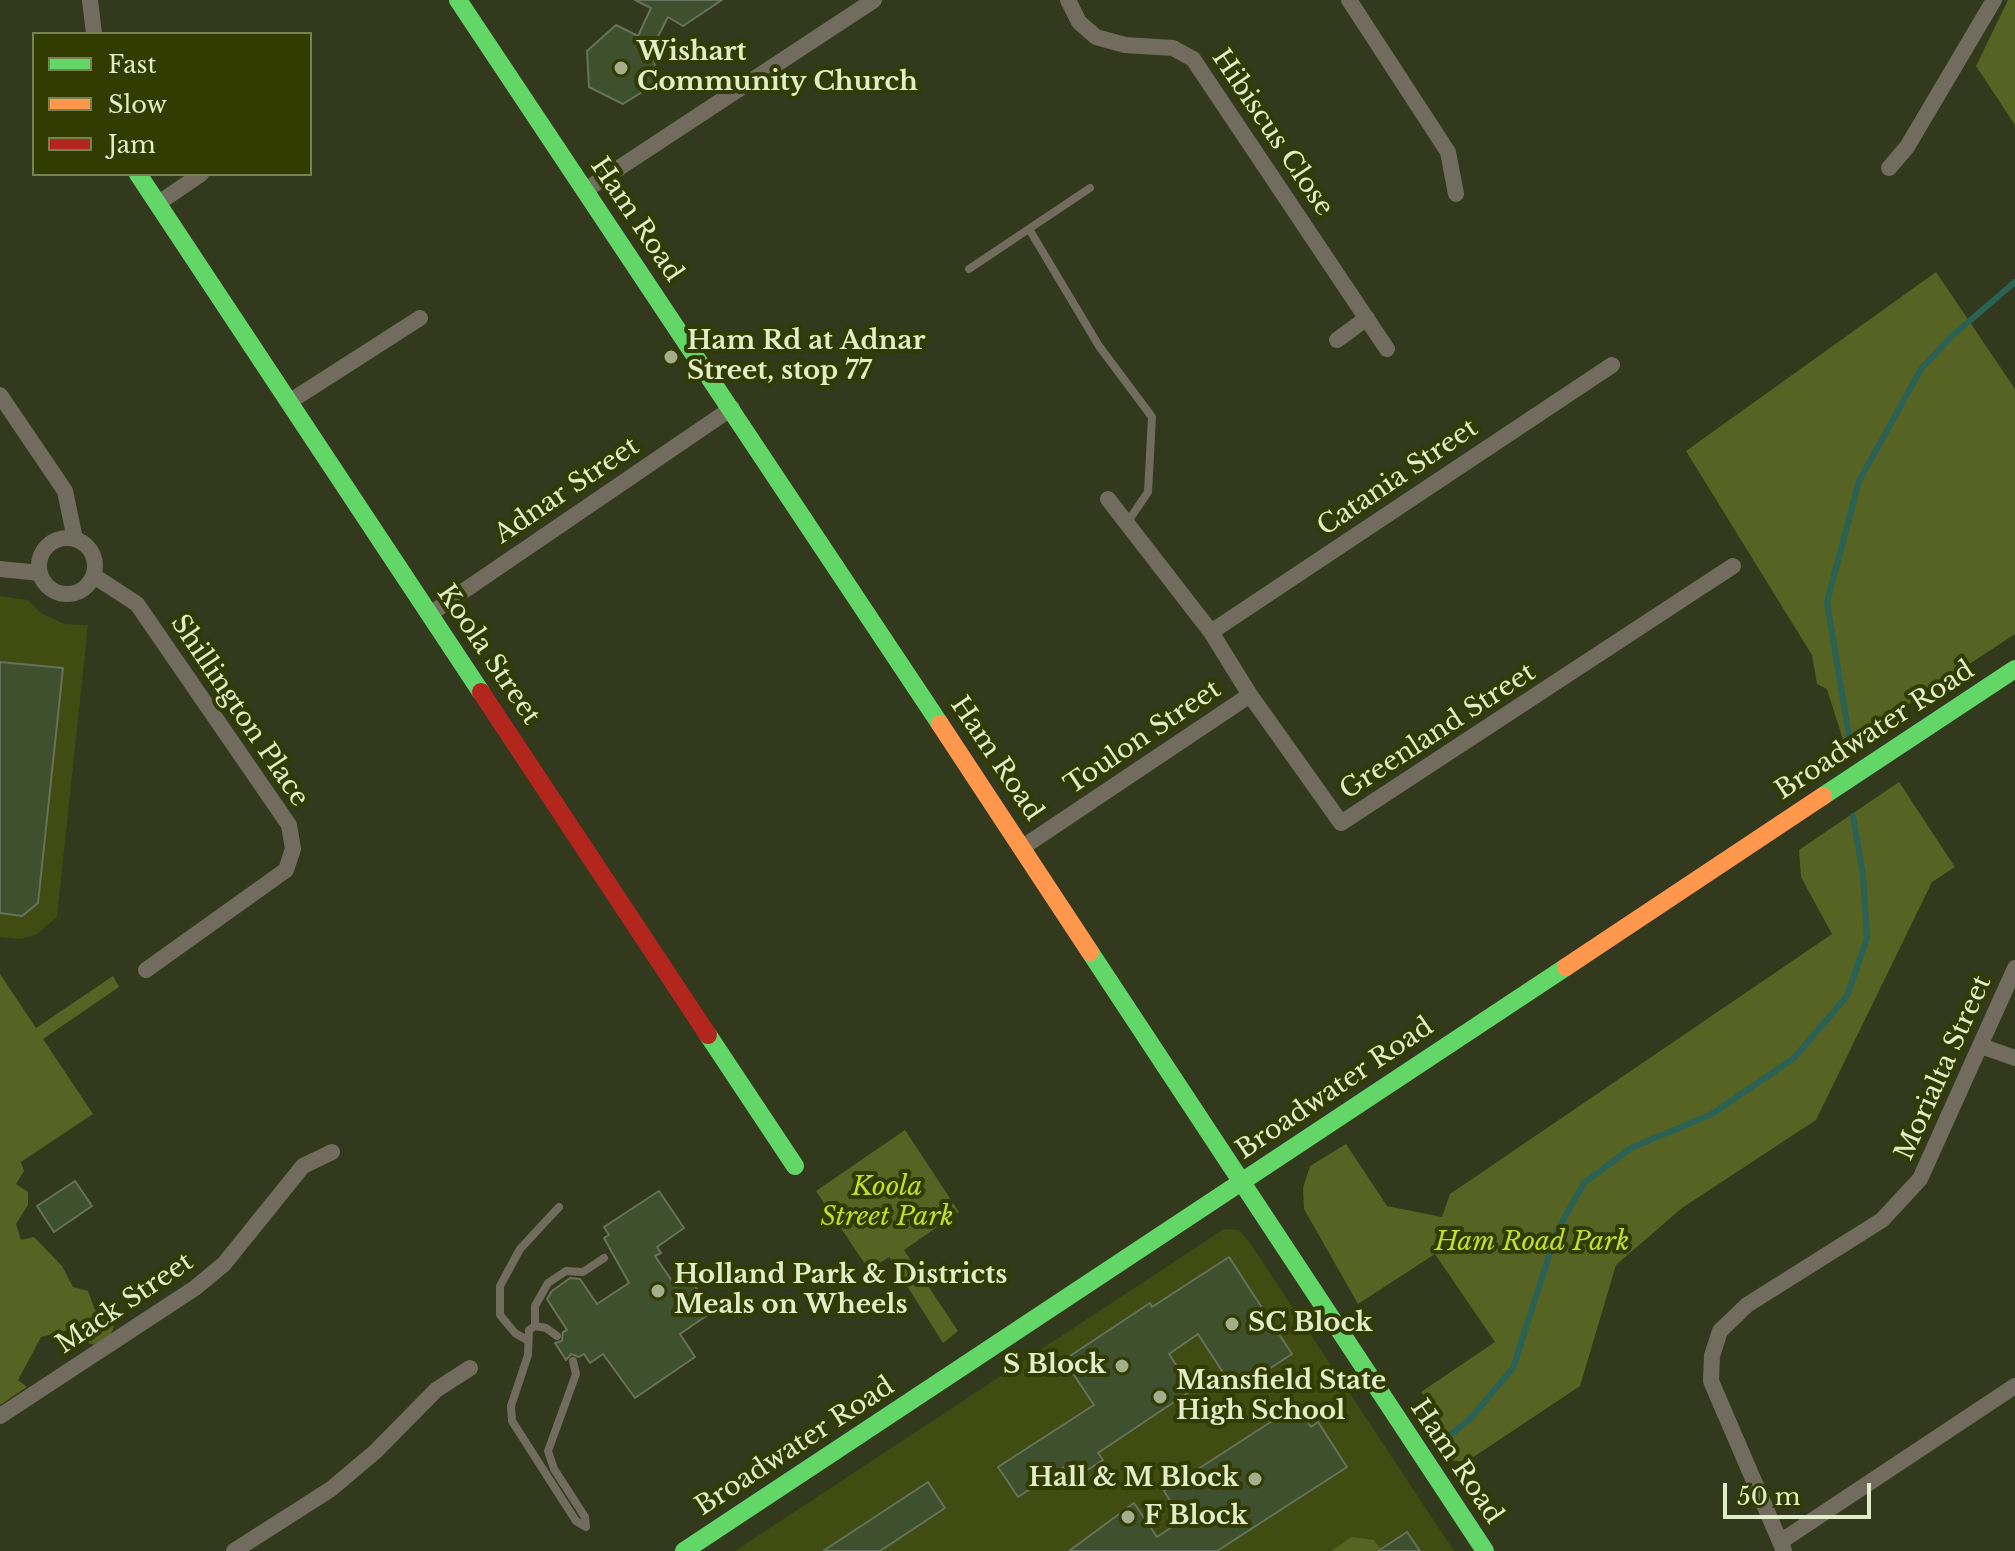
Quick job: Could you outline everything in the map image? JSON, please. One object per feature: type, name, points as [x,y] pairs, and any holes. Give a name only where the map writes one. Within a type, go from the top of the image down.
[{"type":"street","points":[[90,0],[94,32]]},
{"type":"street","name":"Ham Road","points":[[458,0],[1023,847],[1485,1551]]},
{"type":"street","points":[[584,191],[874,0]]},
{"type":"street","name":"Hibiscus Close","points":[[1068,0],[1079,22],[1096,37],[1125,45],[1173,48],[1193,59],[1387,349]]},
{"type":"street","points":[[1349,0],[1448,152],[1456,194]]},
{"type":"street","points":[[1889,168],[1907,147],[1994,0]]},
{"type":"street","name":"Koola Street","points":[[139,176],[795,1166]]},
{"type":"street","points":[[157,204],[198,176]]},
{"type":"street","points":[[289,402],[420,318]]},
{"type":"street","points":[[1337,340],[1367,318]]},
{"type":"street","name":"Catania Street","points":[[1211,632],[1612,365]]},
{"type":"street","points":[[0,395],[65,491],[75,539]]},
{"type":"street","name":"Adnar Street","points":[[430,614],[732,408]]},
{"type":"street","name":"Greenland Street","points":[[1108,499],[1129,520],[1211,632],[1250,695],[1341,823],[1733,566]]},
{"type":"street","points":[[61,539],[75,539],[93,553],[94,576],[86,588],[64,594],[48,586],[40,573],[45,549],[61,539]]},
{"type":"street","points":[[0,569],[40,573]]},
{"type":"street","name":"Shillington Place","points":[[94,576],[137,604],[289,825],[293,849],[286,870],[146,970]]},
{"type":"street","name":"Broadwater Road","points":[[684,1551],[2015,669]]},
{"type":"street","name":"Toulon Street","points":[[1023,847],[1250,695]]},
{"type":"street","name":"Morialta Street","points":[[1782,1546],[1711,1381],[1712,1356],[1720,1331],[1747,1305],[1882,1220],[1920,1179],[2015,968]]},
{"type":"street","points":[[1981,1046],[2015,1058]]},
{"type":"street","name":"Mack Street","points":[[0,1416],[195,1288],[224,1264],[303,1166],[332,1152]]},
{"type":"street","points":[[234,1551],[331,1489],[376,1451],[436,1390],[470,1368]]},
{"type":"street","points":[[1782,1546],[2015,1386]]},
{"type":"lane","points":[[969,269],[1090,188]]},
{"type":"lane","points":[[1029,229],[1099,346],[1152,417],[1148,492],[1129,520]]},
{"type":"lane","points":[[527,1340],[515,1333],[500,1315],[500,1286],[520,1249],[559,1207]]},
{"type":"lane","points":[[535,1326],[535,1306],[548,1283],[566,1271],[583,1272],[604,1258]]},
{"type":"lane","points":[[557,1336],[546,1328],[535,1326],[529,1330],[528,1355],[511,1406],[512,1421],[576,1521],[586,1527],[585,1517],[554,1469],[548,1451],[576,1374],[573,1361]]},
{"type":"shaded area","points":[[0,596],[28,600],[42,614],[65,624],[88,625],[57,917],[37,934],[21,939],[0,937]]},
{"type":"shaded area","name":"Mansfield State High School","points":[[1224,1229],[1239,1230],[1250,1243],[1454,1551],[735,1551]]},
{"type":"green space","points":[[2008,0],[2015,0],[2015,125],[1976,66]]},
{"type":"green space","points":[[1936,272],[2015,389],[2015,634],[1845,746],[1827,689],[1817,684],[1812,655],[1686,451]]},
{"type":"green space","name":"Ham Road Park","points":[[1899,782],[1955,867],[1932,882],[1816,1120],[1682,1208],[1616,1265],[1580,1386],[1466,1462],[1450,1460],[1415,1408],[1426,1400],[1421,1392],[1495,1342],[1435,1254],[1358,1304],[1304,1209],[1303,1188],[1310,1166],[1346,1144],[1387,1206],[1442,1217],[1450,1194],[1832,934],[1801,877],[1799,850]]},
{"type":"green space","points":[[0,974],[36,1028],[113,976],[119,987],[43,1039],[93,1114],[21,1162],[24,1171],[16,1184],[28,1192],[28,1205],[16,1224],[21,1240],[34,1237],[62,1266],[73,1287],[88,1291],[95,1310],[116,1321],[111,1334],[98,1346],[82,1341],[80,1327],[41,1337],[18,1380],[27,1387],[0,1405]]},
{"type":"green space","name":"Koola Street Park","points":[[905,1130],[959,1212],[904,1250],[958,1331],[943,1343],[889,1257],[869,1270],[816,1191]]},
{"type":"green space","points":[[1352,1537],[1374,1540],[1382,1551],[1331,1551]]},
{"type":"building","name":"Wishart Community Church","points":[[635,0],[722,0],[683,26],[668,17],[654,44],[655,84],[623,104],[589,87],[587,51],[616,25],[638,36],[651,8]]},
{"type":"building","points":[[0,662],[63,668],[38,903],[22,916],[0,913]]},
{"type":"building","points":[[75,1181],[92,1206],[54,1232],[37,1206]]},
{"type":"building","name":"Holland Park & Districts Meals on Wheels","points":[[659,1191],[684,1228],[657,1247],[661,1253],[655,1256],[676,1287],[690,1278],[712,1312],[680,1334],[695,1357],[635,1398],[603,1354],[590,1363],[584,1354],[579,1357],[571,1354],[566,1360],[555,1343],[562,1341],[563,1332],[567,1330],[547,1299],[552,1291],[570,1278],[580,1279],[597,1304],[629,1283],[604,1238],[609,1235],[604,1227]]},
{"type":"building","points":[[1229,1257],[1292,1354],[1235,1391],[1198,1334],[1169,1354],[1192,1390],[1098,1453],[1103,1460],[1072,1480],[1064,1467],[1018,1497],[998,1467],[1094,1405],[1064,1360],[1150,1303],[1152,1307]]},
{"type":"building","name":"Hall & M Block","points":[[1297,1405],[1311,1427],[1318,1422],[1347,1467],[1217,1551],[1069,1551],[1134,1503],[1157,1537],[1182,1520],[1164,1491]]},
{"type":"building","points":[[928,1482],[945,1508],[880,1551],[823,1551]]},
{"type":"building","points":[[1407,1532],[1420,1551],[1378,1551]]},
{"type":"waterway","points":[[1850,742],[1827,602],[1859,481],[1921,369],[1952,336],[2015,282]]},
{"type":"waterway","points":[[1450,1435],[1470,1419],[1513,1368],[1557,1231],[1584,1183],[1631,1148],[1712,1114],[1794,1058],[1847,996],[1867,938],[1863,875],[1853,816]]},
{"type":"traffic: fast","points":[[458,0],[940,724]]},
{"type":"traffic: fast","points":[[139,176],[481,692]]},
{"type":"traffic: fast","points":[[1823,796],[2015,669]]},
{"type":"traffic: fast","points":[[1090,952],[1485,1551]]},
{"type":"traffic: fast","points":[[684,1551],[1566,967]]},
{"type":"traffic: fast","points":[[708,1035],[795,1166]]},
{"type":"traffic: slow","points":[[940,724],[1090,952]]},
{"type":"traffic: slow","points":[[1566,967],[1823,796]]},
{"type":"traffic: jam","points":[[481,692],[708,1035]]},
{"type":"place","name":"Wishart Community Church","points":[[621,68]]},
{"type":"place","name":"Ham Rd at Adnar Street, stop 77","points":[[671,357]]},
{"type":"place","name":"Holland Park & Districts Meals on Wheels","points":[[658,1291]]},
{"type":"place","name":"SC Block","points":[[1232,1324]]},
{"type":"place","name":"S Block","points":[[1122,1366]]},
{"type":"place","name":"Mansfield State High School","points":[[1160,1397]]},
{"type":"place","name":"Hall & M Block","points":[[1255,1479]]},
{"type":"place","name":"F Block","points":[[1128,1517]]}]
